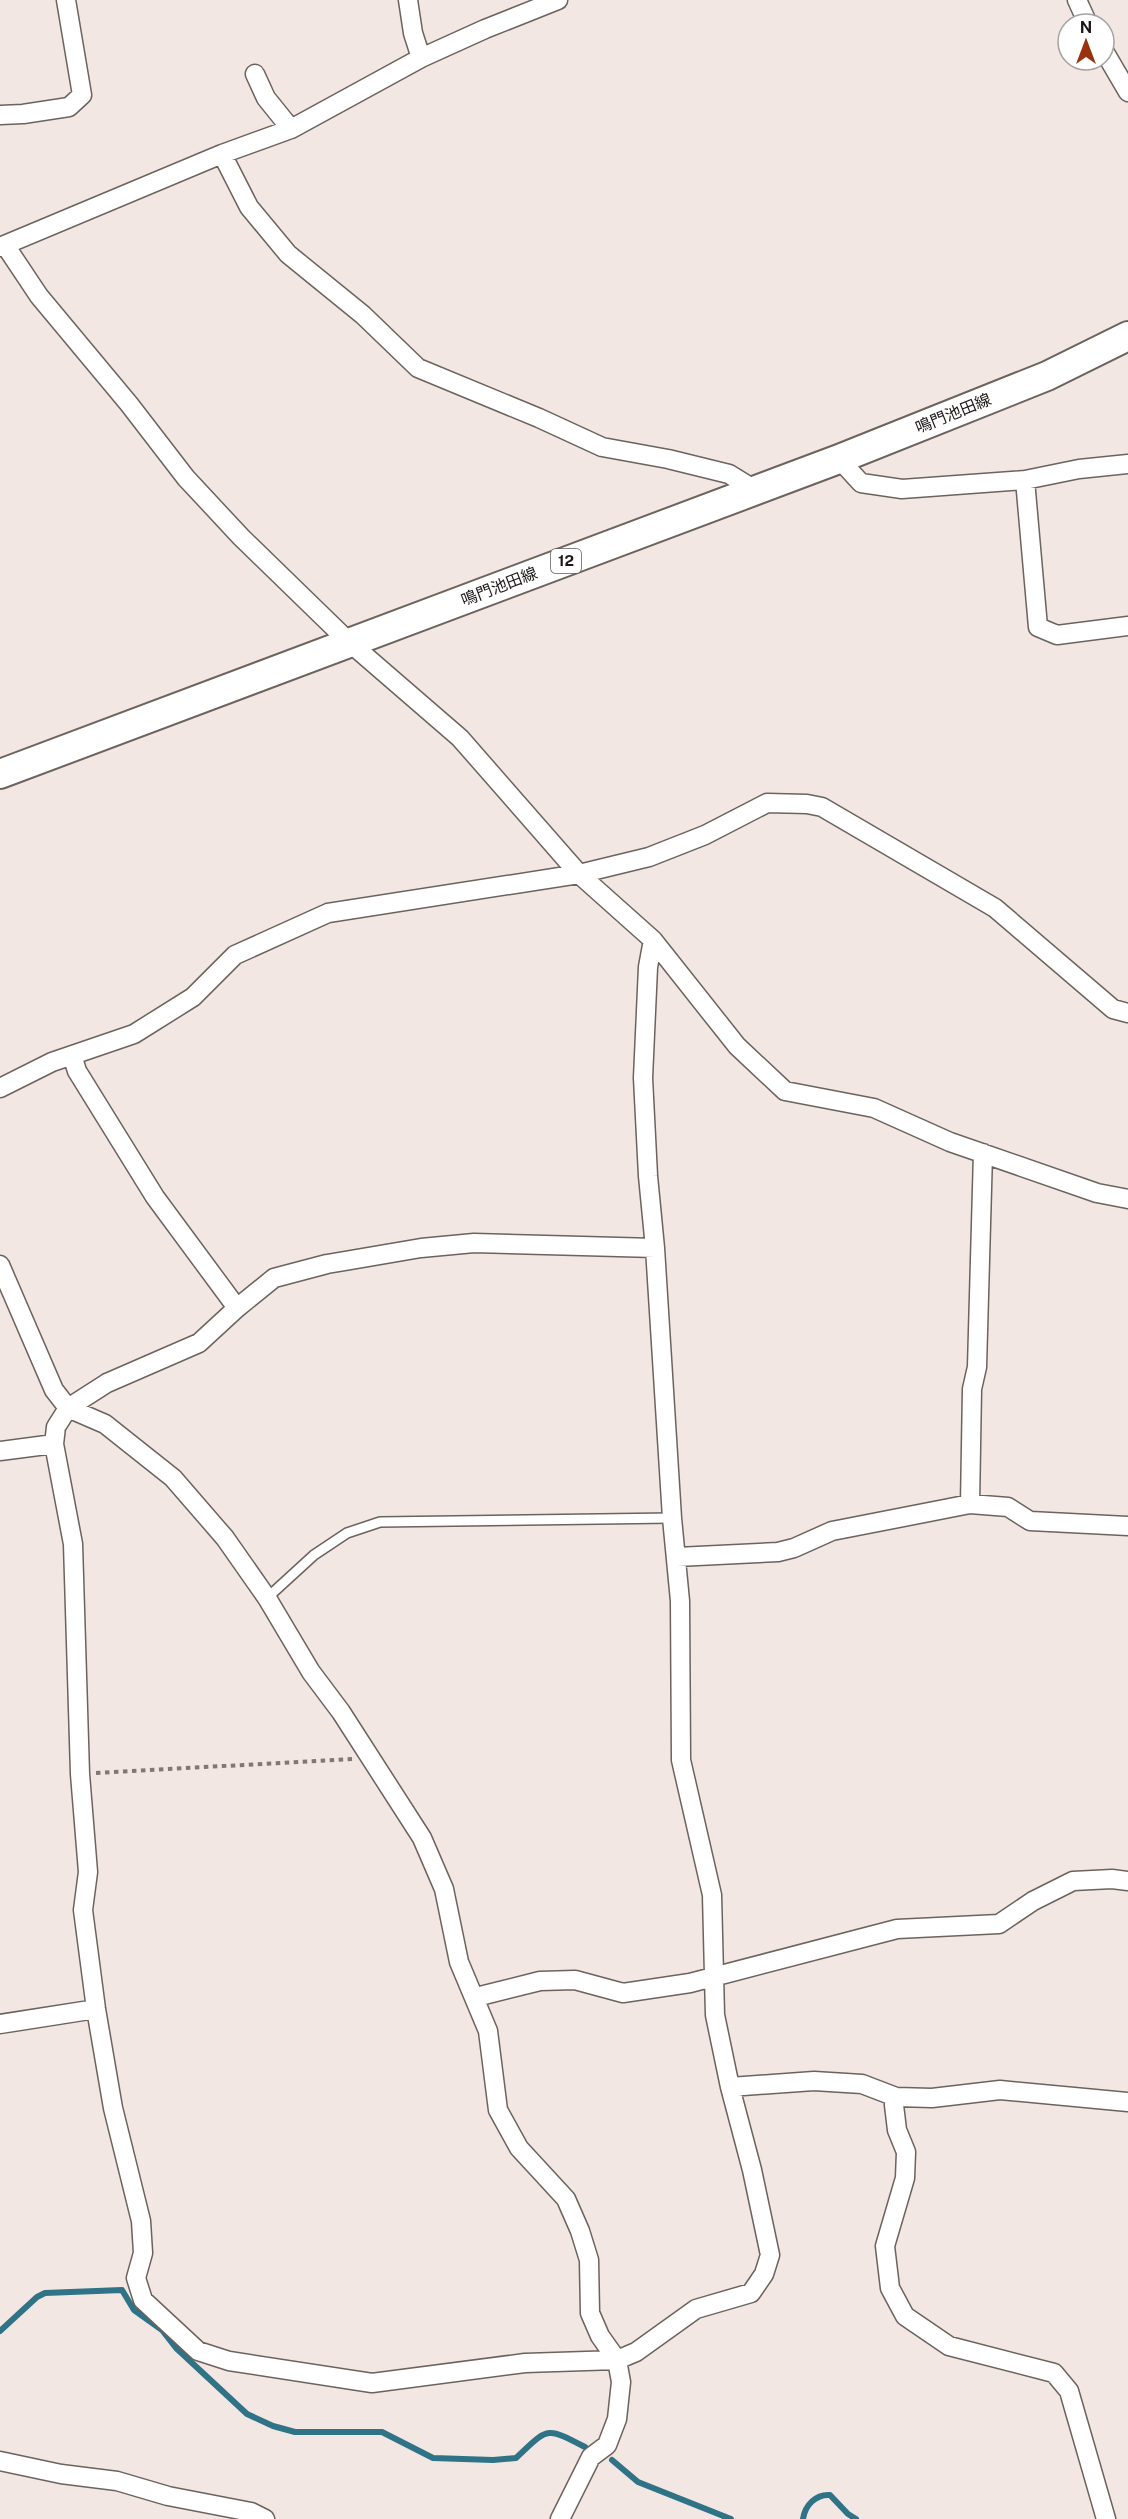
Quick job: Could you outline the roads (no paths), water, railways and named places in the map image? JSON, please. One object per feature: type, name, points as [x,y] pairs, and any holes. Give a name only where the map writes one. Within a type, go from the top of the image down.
[{"type":"main road","name":"鳴門池田線","points":[[0,774],[839,459],[1047,376],[1128,336]]},
{"type":"street","points":[[0,114],[24,114],[69,107],[81,95],[66,0]]},
{"type":"street","points":[[408,0],[413,33],[421,58]]},
{"type":"street","points":[[558,0],[421,58],[291,129],[222,154],[2,245],[39,297],[122,396],[186,478],[241,537],[349,642],[460,738],[579,874],[653,940],[737,1046],[786,1090],[874,1108],[950,1142],[1097,1193],[1128,1199]]},
{"type":"street","points":[[1116,72],[1128,92]]},
{"type":"street","points":[[255,74],[266,98],[291,129]]},
{"type":"street","points":[[222,154],[249,207],[288,254],[363,315],[418,369],[539,418],[602,447],[668,459],[729,474],[755,490]]},
{"type":"street","points":[[839,459],[861,483],[902,489],[1025,480],[1079,469],[1128,464]]},
{"type":"street","points":[[1025,480],[1038,627],[1057,635],[1128,626]]},
{"type":"street","points":[[0,1089],[52,1062],[134,1034],[193,997],[236,955],[328,913],[579,874],[649,857],[705,836],[767,803],[807,804],[822,807],[995,908],[1113,1009],[1128,1013]]},
{"type":"street","points":[[653,940],[648,967],[643,1078],[648,1176],[656,1248],[672,1518],[680,1601],[681,1760],[712,1895],[715,2015],[770,2255],[764,2274],[751,2293],[696,2309],[636,2352],[617,2360],[525,2363],[372,2383],[229,2361],[198,2351],[143,2300],[136,2278],[142,2253],[141,2221],[114,2108],[96,2009],[83,1910],[88,1872],[80,1774],[73,1544],[54,1444],[56,1427],[68,1408],[107,1383],[199,1343],[274,1278],[327,1264],[421,1248],[474,1243],[656,1248]]},
{"type":"street","points":[[72,1055],[78,1071],[155,1197],[237,1308]]},
{"type":"street","points":[[970,1504],[972,1389],[976,1367],[983,1153]]},
{"type":"street","points":[[0,1265],[54,1390],[68,1408],[105,1425],[173,1478],[225,1538],[267,1598],[311,1672],[341,1712],[422,1838],[444,1889],[459,1962],[476,1997],[488,2031],[498,2110],[519,2148],[567,2199],[589,2260],[590,2313],[600,2336],[617,2360],[621,2382],[617,2419],[607,2445],[591,2457],[560,2519]]},
{"type":"street","points":[[0,1451],[54,1444]]},
{"type":"street","points":[[677,1557],[778,1552],[794,1548],[832,1531],[970,1504],[1008,1507],[1030,1521],[1128,1526]]},
{"type":"street","points":[[476,1997],[540,1981],[574,1980],[623,1992],[690,1983],[897,1929],[999,1924],[1034,1901],[1073,1881],[1112,1879],[1128,1881]]},
{"type":"street","points":[[0,2024],[96,2009]]},
{"type":"street","points":[[730,2087],[814,2081],[862,2084],[896,2097],[932,2098],[1000,2090],[1128,2102]]},
{"type":"street","points":[[896,2097],[894,2105],[897,2130],[906,2152],[905,2178],[885,2246],[890,2288],[905,2316],[949,2346],[1054,2373],[1069,2391],[1106,2519]]},
{"type":"street","points":[[0,2461],[61,2474],[117,2481],[168,2496],[251,2512],[265,2519]]},
{"type":"lane","points":[[267,1598],[314,1555],[347,1533],[380,1522],[672,1518]]},
{"type":"waterway","points":[[0,2331],[37,2297],[45,2293],[122,2290],[134,2310],[162,2330],[176,2348],[247,2414],[273,2426],[295,2432],[382,2432],[433,2458],[493,2460],[516,2458],[541,2436],[548,2433],[562,2436],[585,2447]]},
{"type":"waterway","points":[[612,2460],[638,2482],[731,2519]]},
{"type":"waterway","points":[[803,2519],[812,2501],[825,2495],[830,2495],[856,2519]]}]
